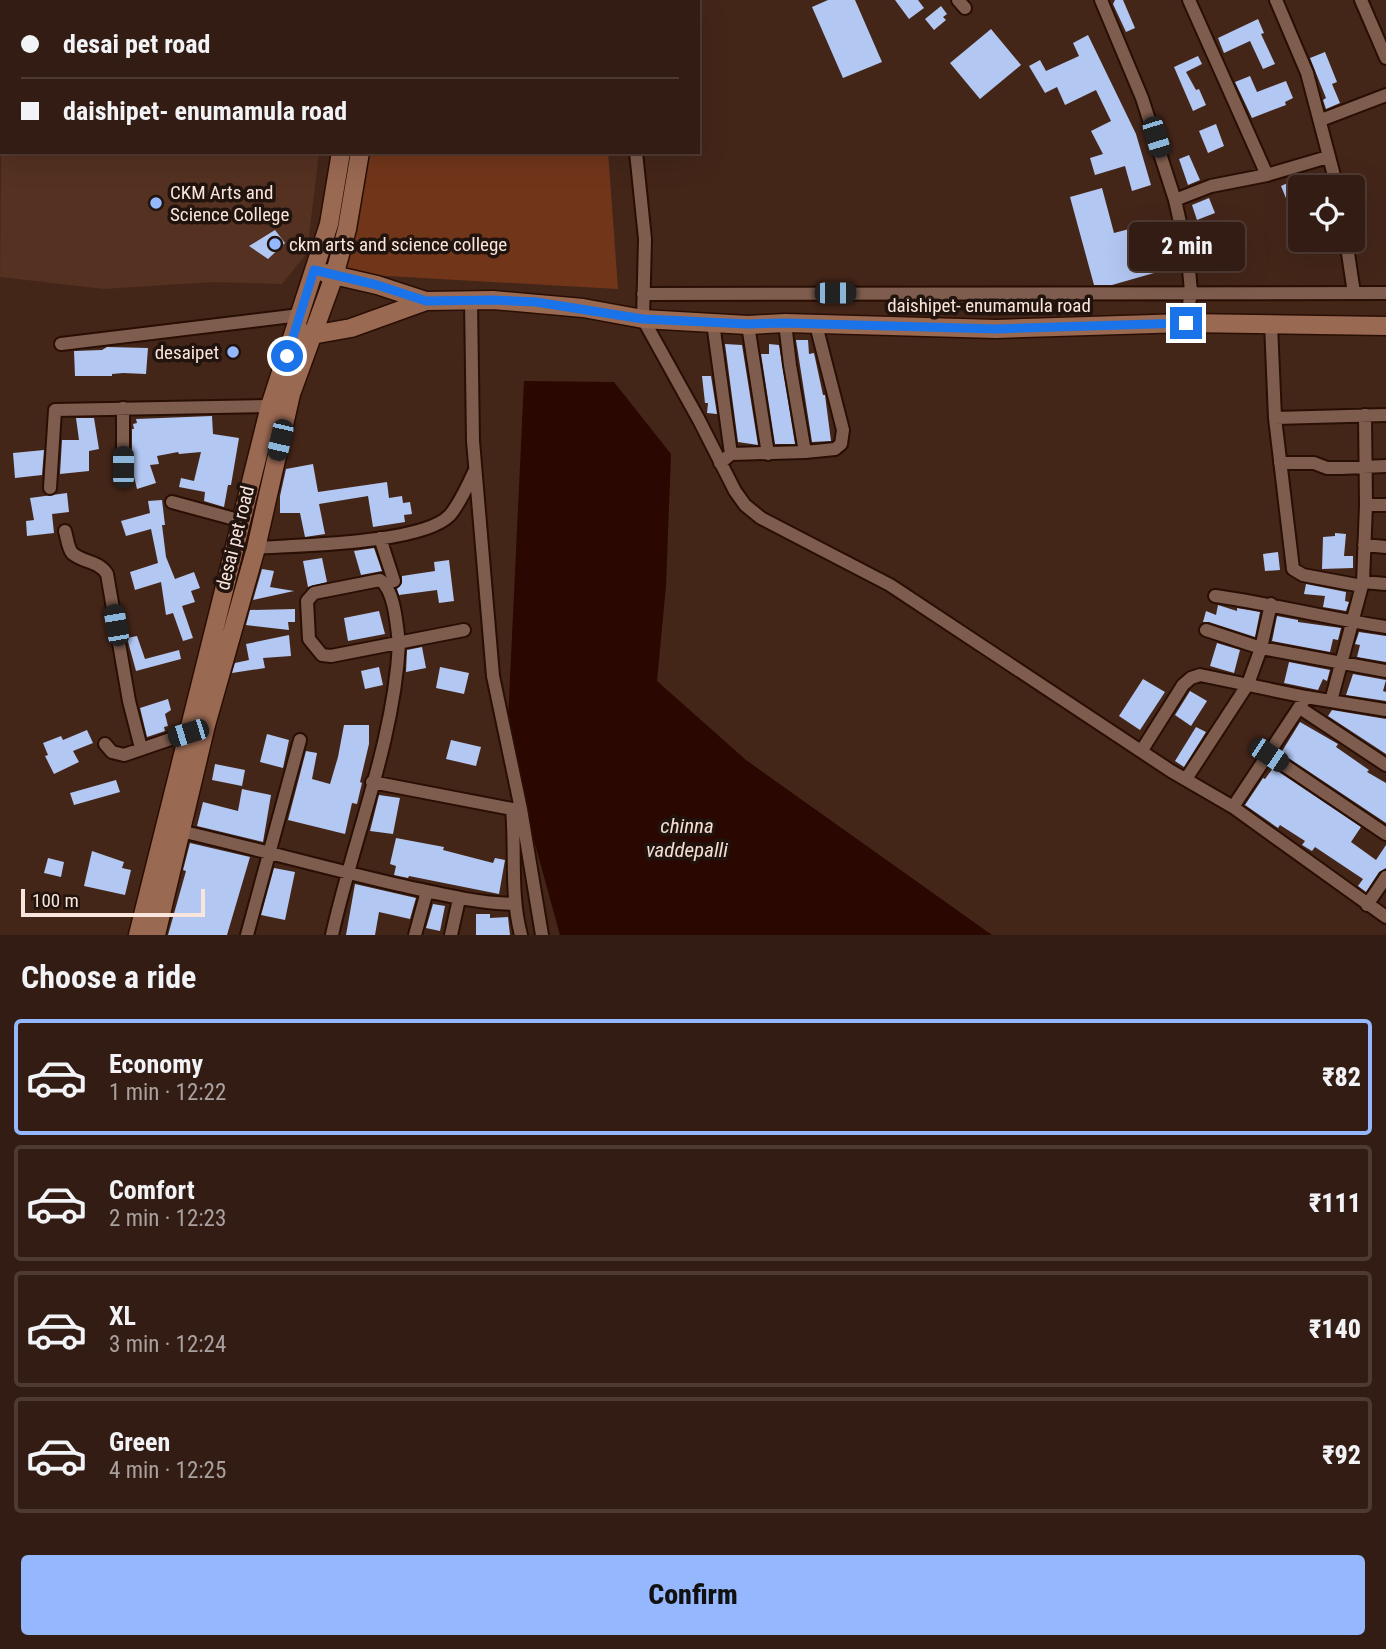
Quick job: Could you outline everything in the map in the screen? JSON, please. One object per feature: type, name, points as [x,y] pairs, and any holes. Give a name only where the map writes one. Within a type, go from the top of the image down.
[{"type":"street","points":[[1101,0],[1142,98],[1175,201],[1188,258],[1191,292],[1186,323]]},
{"type":"street","points":[[1189,0],[1267,175]]},
{"type":"street","points":[[1276,0],[1307,73],[1333,175]]},
{"type":"street","points":[[1361,0],[1386,58]]},
{"type":"street","points":[[1321,120],[1386,94]]},
{"type":"street","name":"desai pet road","points":[[156,935],[206,725],[256,548],[291,394],[314,270],[329,224],[341,154]]},
{"type":"street","name":"desai pet road","points":[[138,935],[270,406],[303,327],[334,276],[347,229],[360,154]]},
{"type":"street","points":[[636,154],[645,239],[643,319],[745,505],[761,518],[890,585],[1233,807],[1386,917]]},
{"type":"street","points":[[1175,201],[1211,186],[1267,175],[1328,157]]},
{"type":"street","points":[[1348,252],[1354,293]]},
{"type":"street","name":"daishipet- enumamula road","points":[[314,270],[377,285],[426,301]]},
{"type":"street","points":[[643,294],[1386,293]]},
{"type":"street","points":[[471,300],[473,442],[493,676],[516,809],[542,935]]},
{"type":"street","name":"daishipet- enumamula road","points":[[303,327],[351,328],[426,301],[471,300],[536,302],[643,319],[748,324],[996,329],[1186,323],[1386,326]]},
{"type":"street","points":[[713,323],[731,454]]},
{"type":"street","points":[[785,323],[805,452]]},
{"type":"street","points":[[748,324],[768,454]]},
{"type":"street","points":[[1271,324],[1275,418],[1293,569],[1303,575],[1363,584],[1386,584]]},
{"type":"street","points":[[720,463],[731,454],[835,449],[843,438],[816,325]]},
{"type":"street","points":[[61,344],[303,327]]},
{"type":"street","points":[[50,488],[55,410],[270,406]]},
{"type":"street","points":[[123,408],[123,467]]},
{"type":"street","points":[[1331,701],[1363,584],[1365,415]]},
{"type":"street","points":[[1275,418],[1386,415]]},
{"type":"street","points":[[1280,463],[1314,463],[1327,468],[1386,466]]},
{"type":"street","points":[[256,548],[380,538],[411,534],[436,525],[449,516],[475,469]]},
{"type":"street","points":[[172,502],[242,521]]},
{"type":"street","points":[[1366,505],[1386,505]]},
{"type":"street","points":[[65,531],[70,550],[95,562],[107,574],[129,701],[141,748]]},
{"type":"street","points":[[380,538],[394,581]]},
{"type":"street","points":[[1364,545],[1386,547]]},
{"type":"street","points":[[331,935],[372,782],[398,671],[399,642],[390,593],[386,584],[380,580],[314,593],[307,601],[309,639],[322,655],[331,656],[399,642],[464,630]]},
{"type":"street","points":[[1215,596],[1271,604],[1386,627]]},
{"type":"street","points":[[1186,779],[1248,684],[1261,648],[1271,604]]},
{"type":"street","points":[[1206,630],[1261,648],[1386,671]]},
{"type":"street","points":[[1142,750],[1183,685],[1200,675],[1248,684],[1303,702],[1386,765]]},
{"type":"street","points":[[1303,702],[1331,701],[1386,710]]},
{"type":"street","points":[[1233,807],[1303,702]]},
{"type":"street","points":[[105,744],[118,755],[188,733]]},
{"type":"street","points":[[247,935],[300,740]]},
{"type":"street","points":[[1269,755],[1386,834]]},
{"type":"street","points":[[372,782],[516,809]]},
{"type":"street","points":[[516,809],[514,904],[521,935]]},
{"type":"street","points":[[180,831],[271,851],[347,873],[459,899],[514,904]]},
{"type":"street","points":[[1367,905],[1386,877]]},
{"type":"street","points":[[415,935],[427,891]]},
{"type":"street","points":[[451,935],[459,899]]},
{"type":"shaded area","name":"CKM Arts and Science College","points":[[1,154],[319,154],[307,253],[282,284],[213,282],[104,289],[0,277]]},
{"type":"shaded area","points":[[348,154],[608,154],[618,289],[318,272]]},
{"type":"water","name":"chinna vaddepalli","points":[[524,381],[614,382],[671,454],[666,586],[657,681],[746,760],[992,935],[560,935],[507,742]]},
{"type":"building","points":[[828,0],[855,0],[882,62],[843,78],[812,7]]},
{"type":"building","points":[[895,0],[918,0],[924,8],[909,19]]},
{"type":"building","points":[[1115,0],[1123,0],[1135,28],[1126,32],[1113,4]]},
{"type":"building","points":[[941,6],[947,14],[943,17],[946,20],[934,30],[925,19]]},
{"type":"building","points":[[1258,19],[1264,33],[1261,34],[1275,64],[1263,69],[1250,41],[1224,53],[1218,38]]},
{"type":"building","points":[[991,29],[1021,65],[980,99],[950,63]]},
{"type":"building","points":[[1088,35],[1136,134],[1151,185],[1132,191],[1125,166],[1095,175],[1090,158],[1103,154],[1091,131],[1111,121],[1096,90],[1065,105],[1057,87],[1045,93],[1029,66],[1040,60],[1046,71],[1079,56],[1073,43]]},
{"type":"building","points":[[1325,52],[1337,82],[1332,84],[1340,103],[1326,109],[1323,100],[1326,98],[1310,58]]},
{"type":"building","points":[[1198,56],[1202,64],[1186,72],[1196,90],[1199,89],[1206,105],[1193,111],[1174,67]]},
{"type":"building","points":[[1250,76],[1257,92],[1286,81],[1293,98],[1285,102],[1286,105],[1252,118],[1235,82]]},
{"type":"building","points":[[1216,124],[1224,146],[1208,153],[1199,131]]},
{"type":"building","points":[[1189,155],[1200,180],[1188,185],[1179,159]]},
{"type":"building","points":[[1288,183],[1288,203],[1281,186]]},
{"type":"building","points":[[1102,188],[1114,233],[1148,224],[1153,242],[1162,239],[1167,258],[1158,260],[1161,271],[1112,285],[1094,285],[1070,197]]},
{"type":"building","points":[[1209,198],[1215,213],[1197,220],[1192,205]]},
{"type":"building","points":[[275,230],[285,243],[268,259],[249,246]]},
{"type":"building","points":[[796,340],[808,340],[809,354],[814,353],[825,395],[831,441],[812,442]]},
{"type":"building","points":[[725,344],[742,345],[758,445],[738,442]]},
{"type":"building","points":[[769,344],[779,345],[795,444],[775,444],[761,354],[769,354]]},
{"type":"building","points":[[107,347],[148,348],[146,374],[75,376],[74,351],[102,350]]},
{"type":"building","points":[[702,376],[711,376],[717,414],[707,413],[708,403],[705,403]]},
{"type":"building","points":[[212,416],[213,434],[239,438],[231,485],[228,485],[224,507],[204,501],[205,492],[179,487],[181,478],[194,481],[201,452],[157,456],[159,464],[150,465],[156,483],[137,489],[132,468],[132,429],[133,424],[137,423],[136,419]]},
{"type":"building","points":[[76,418],[94,418],[99,449],[89,451],[89,471],[60,474],[62,440],[79,440]]},
{"type":"building","points":[[44,450],[42,475],[15,478],[13,453]]},
{"type":"building","points":[[313,464],[318,492],[387,482],[389,498],[402,496],[403,503],[410,502],[412,514],[404,515],[405,522],[373,527],[368,496],[319,504],[325,534],[305,537],[300,513],[280,513],[280,496],[286,469]]},
{"type":"building","points":[[67,493],[69,512],[52,514],[54,533],[27,536],[26,521],[34,520],[30,498]]},
{"type":"building","points":[[162,500],[166,557],[175,579],[194,572],[200,588],[191,591],[195,602],[182,606],[193,638],[183,641],[173,613],[166,615],[161,582],[135,590],[130,572],[158,563],[151,529],[126,536],[121,521],[150,513],[148,501]]},
{"type":"building","points":[[1335,533],[1346,534],[1344,556],[1353,556],[1353,568],[1322,569],[1323,537],[1335,536]]},
{"type":"building","points":[[374,548],[382,571],[361,575],[354,551]]},
{"type":"building","points":[[1278,552],[1280,570],[1265,571],[1263,554]]},
{"type":"building","points":[[322,558],[327,582],[308,587],[303,561]]},
{"type":"building","points":[[449,560],[454,601],[439,603],[437,590],[399,595],[397,589],[402,583],[402,576],[435,571],[434,562]]},
{"type":"building","points":[[262,569],[274,571],[270,587],[294,591],[253,600]]},
{"type":"building","points":[[1306,584],[1346,592],[1345,601],[1349,602],[1346,611],[1323,607],[1325,596],[1304,594]]},
{"type":"building","points":[[1218,605],[1237,611],[1237,608],[1260,612],[1255,637],[1203,622],[1206,611],[1216,615]]},
{"type":"building","points":[[295,609],[295,622],[288,622],[289,630],[246,625],[250,610]]},
{"type":"building","points":[[379,611],[385,634],[348,641],[344,618]]},
{"type":"building","points":[[1277,616],[1341,628],[1338,640],[1333,639],[1330,652],[1272,641]]},
{"type":"building","points":[[1359,632],[1386,636],[1386,662],[1357,657],[1360,645],[1355,644]]},
{"type":"building","points":[[289,635],[291,656],[263,658],[265,668],[232,673],[235,663],[249,660],[246,644]]},
{"type":"building","points":[[137,636],[145,659],[179,650],[181,659],[136,671],[127,638]]},
{"type":"building","points":[[1217,643],[1240,650],[1234,673],[1210,666]]},
{"type":"building","points":[[422,647],[426,668],[406,672],[407,650]]},
{"type":"building","points":[[1289,662],[1330,670],[1327,681],[1323,679],[1318,690],[1284,683]]},
{"type":"building","points":[[379,667],[383,685],[365,689],[361,671]]},
{"type":"building","points":[[440,667],[469,673],[464,694],[436,688]]},
{"type":"building","points":[[1353,674],[1386,680],[1383,691],[1386,692],[1386,701],[1346,695]]},
{"type":"building","points":[[1143,679],[1165,692],[1140,730],[1119,716]]},
{"type":"building","points":[[1190,691],[1207,701],[1191,726],[1175,715]]},
{"type":"building","points":[[168,699],[171,710],[165,714],[168,726],[164,727],[165,731],[147,737],[140,708]]},
{"type":"building","points":[[1332,710],[1386,719],[1386,754],[1328,716]]},
{"type":"building","points":[[1300,722],[1338,744],[1336,747],[1369,770],[1367,772],[1386,783],[1386,823],[1281,753]]},
{"type":"building","points":[[344,725],[369,725],[369,744],[360,782],[362,783],[357,804],[352,803],[345,834],[288,820],[306,751],[317,753],[312,779],[330,784]]},
{"type":"building","points":[[1196,727],[1206,732],[1184,767],[1175,761]]},
{"type":"building","points":[[87,730],[93,743],[73,751],[79,762],[54,774],[45,756],[48,755],[43,743],[61,736],[63,740]]},
{"type":"building","points":[[267,734],[289,740],[283,768],[260,762]]},
{"type":"building","points":[[451,740],[481,747],[476,766],[446,759]]},
{"type":"building","points":[[215,764],[245,770],[242,786],[212,780]]},
{"type":"building","points":[[1273,768],[1361,827],[1351,842],[1376,860],[1386,845],[1386,868],[1379,872],[1366,892],[1358,886],[1363,879],[1315,847],[1312,851],[1302,845],[1305,841],[1280,825],[1278,828],[1245,805]]},
{"type":"building","points":[[116,780],[120,792],[74,805],[70,793]]},
{"type":"building","points":[[242,789],[271,795],[263,842],[197,826],[203,802],[238,811]]},
{"type":"building","points":[[379,795],[400,798],[393,834],[370,831]]},
{"type":"building","points":[[396,838],[444,847],[443,850],[493,863],[495,858],[505,860],[499,894],[394,875],[396,866],[390,864]]},
{"type":"building","points":[[190,843],[250,857],[227,935],[168,935],[186,871],[183,870]]},
{"type":"building","points":[[92,851],[124,862],[122,868],[131,870],[125,895],[84,886]]},
{"type":"building","points":[[48,858],[64,862],[61,877],[44,873]]},
{"type":"building","points":[[274,868],[295,872],[285,920],[261,915]]},
{"type":"building","points":[[355,884],[416,898],[410,919],[379,912],[375,935],[346,935]]},
{"type":"building","points":[[433,904],[445,906],[440,931],[426,928]]},
{"type":"building","points":[[476,914],[490,914],[490,918],[508,917],[510,935],[476,935]]},
{"type":"place","name":"CKM Arts and Science College","points":[[156,203]]},
{"type":"place","name":"ckm arts and science college","points":[[275,244]]},
{"type":"place","name":"desaipet","points":[[233,352]]},
{"type":"route","points":[[287,356],[314,270],[377,285],[426,301],[536,302],[643,319],[996,329],[1186,323]]}]
